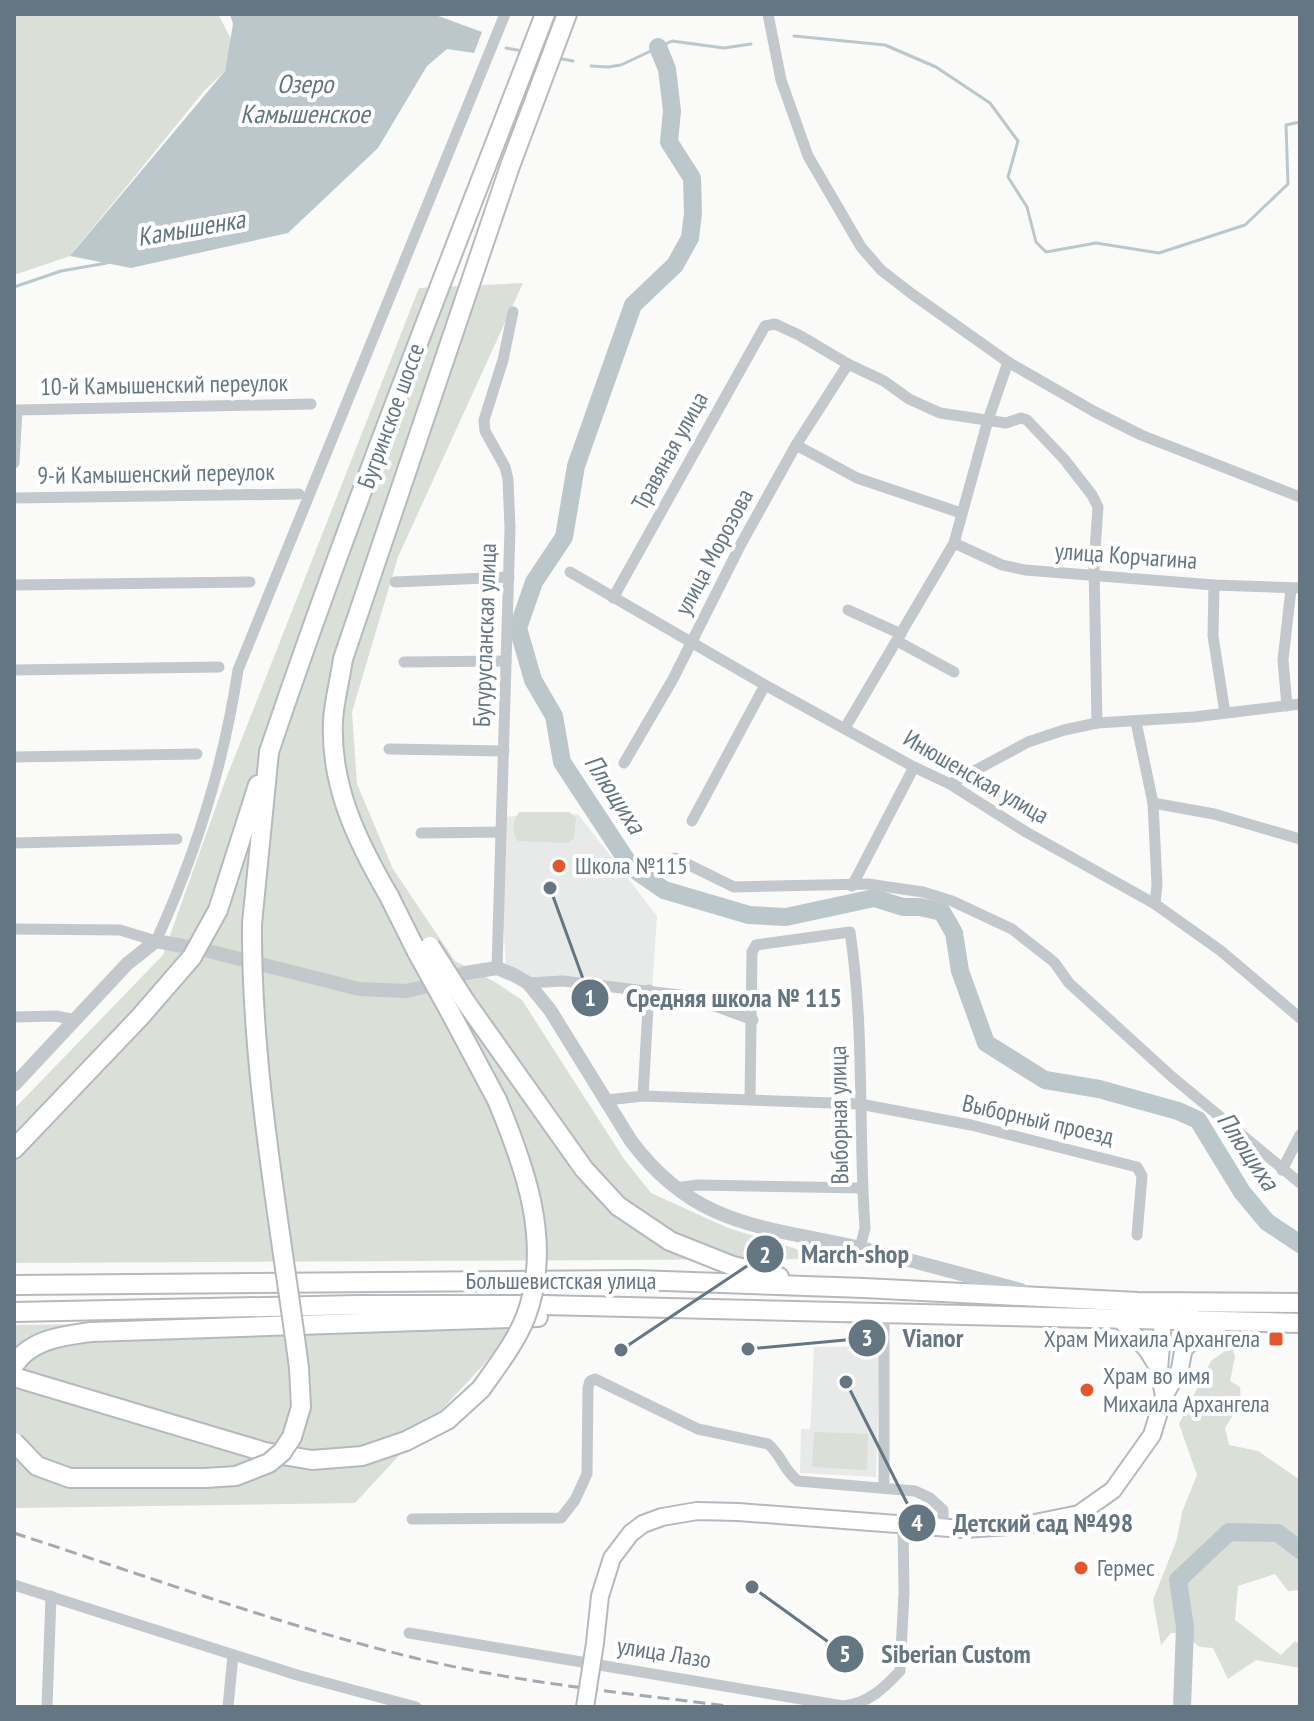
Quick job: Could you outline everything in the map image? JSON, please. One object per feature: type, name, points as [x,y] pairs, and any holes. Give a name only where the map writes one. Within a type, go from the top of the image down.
[{"type":"main road","name":"Бугринское шоссе","points":[[269,752],[298,664],[441,279],[545,14]]},
{"type":"main road","points":[[567,14],[538,89],[343,659],[333,720],[336,771],[350,823],[389,896],[457,1006],[584,1169],[618,1206],[670,1241],[733,1266],[825,1287]]},
{"type":"main road","points":[[14,1149],[140,1017],[192,957],[218,910],[269,752]]},
{"type":"main road","points":[[14,1442],[37,1466],[70,1478],[205,1478],[236,1476],[269,1463],[282,1452],[297,1426],[301,1407],[299,1368],[252,987],[252,924],[269,752]]},
{"type":"main road","points":[[14,1377],[265,1452],[312,1460],[362,1456],[406,1441],[447,1420],[481,1389],[507,1352],[526,1315],[537,1270],[535,1214],[522,1160],[457,1006]]},
{"type":"main road","name":"Большевистская улица","points":[[14,1285],[636,1280],[1045,1296],[1164,1312],[1190,1322],[1300,1323]]},
{"type":"main road","points":[[585,1707],[600,1596],[612,1558],[626,1538],[650,1521],[676,1513],[697,1511],[943,1528],[1012,1527],[1079,1514],[1113,1490],[1152,1435],[1164,1396],[1180,1369],[1191,1303]]},
{"type":"main road","name":"Большевистская улица","points":[[14,1312],[359,1305],[709,1308],[1121,1320],[1191,1303],[1300,1303]]},
{"type":"main road","points":[[14,1365],[29,1349],[43,1342],[91,1332],[492,1319],[709,1308]]},
{"type":"main road","points":[[1164,1312],[1159,1370],[1164,1396]]},
{"type":"main road","points":[[1121,1320],[1148,1351],[1159,1370]]},
{"type":"main road","points":[[1185,1348],[1197,1336],[1224,1322]]},
{"type":"street","points":[[14,1085],[127,964],[156,941],[174,902],[221,760],[238,670],[505,14]]},
{"type":"street","points":[[768,14],[781,80],[808,156],[861,247],[881,270],[1008,362],[1141,435],[1300,497]]},
{"type":"street","name":"Бугурусланская улица","points":[[497,968],[509,577],[508,479],[505,467],[485,431],[484,420],[503,360],[513,312]]},
{"type":"street","name":"Травяная улица","points":[[613,598],[765,326],[775,324],[848,364]]},
{"type":"street","points":[[845,728],[954,543],[988,420],[1008,362]]},
{"type":"street","points":[[848,364],[940,413],[1006,423],[1021,418],[1027,420],[1064,459],[1092,495],[1098,507],[1095,577],[1097,723]]},
{"type":"street","name":"улица Морозова","points":[[624,763],[796,445],[848,364]]},
{"type":"street","name":"10-й Камышенский переулок","points":[[14,463],[17,410],[311,404]]},
{"type":"street","points":[[796,445],[857,478],[961,513]]},
{"type":"street","name":"9-й Камышенский переулок","points":[[14,498],[299,494]]},
{"type":"street","name":"улица Корчагина","points":[[954,543],[1002,565],[1095,577],[1296,588]]},
{"type":"street","name":"Инюшенская улица","points":[[570,572],[765,685],[950,784],[1026,832],[1155,904],[1221,951],[1300,1017]]},
{"type":"street","points":[[395,582],[509,577]]},
{"type":"street","points":[[14,585],[250,582]]},
{"type":"street","points":[[1214,585],[1213,636],[1225,713]]},
{"type":"street","points":[[950,784],[1028,742],[1064,730],[1097,723],[1136,722],[1294,705],[1283,660],[1296,588]]},
{"type":"street","points":[[848,610],[899,637],[954,672]]},
{"type":"street","points":[[404,662],[506,661]]},
{"type":"street","points":[[14,670],[219,667]]},
{"type":"street","points":[[692,821],[765,685]]},
{"type":"street","points":[[1136,722],[1153,803],[1155,904]]},
{"type":"street","points":[[389,749],[504,751]]},
{"type":"street","points":[[14,757],[197,754]]},
{"type":"street","points":[[852,886],[914,767]]},
{"type":"street","points":[[1153,803],[1214,814],[1300,839]]},
{"type":"street","points":[[421,833],[501,832]]},
{"type":"street","points":[[14,843],[177,839]]},
{"type":"street","points":[[675,858],[734,887],[868,884],[923,892],[952,901],[1012,929],[1054,962],[1069,983],[1171,1076],[1300,1183]]},
{"type":"street","points":[[14,929],[120,930],[359,989],[406,991],[465,973],[497,968],[528,983],[550,1010],[645,1161],[673,1188],[739,1222],[860,1248],[1045,1296]]},
{"type":"street","name":"Выборная улица","points":[[753,1020],[752,952],[756,945],[850,932],[858,982],[865,1228],[860,1248]]},
{"type":"street","points":[[528,983],[563,981],[688,996],[753,1020],[750,1099]]},
{"type":"street","points":[[643,1096],[649,990]]},
{"type":"street","points":[[14,1017],[56,1016],[76,1020]]},
{"type":"street","points":[[607,1100],[643,1096],[860,1104]]},
{"type":"street","name":"Выборный проезд","points":[[860,1104],[971,1125],[1137,1167],[1142,1176],[1137,1235]]},
{"type":"street","points":[[1282,1170],[1300,1135]]},
{"type":"street","points":[[673,1188],[698,1185],[862,1188]]},
{"type":"street","points":[[884,1312],[884,1487]]},
{"type":"street","points":[[412,1519],[561,1518],[575,1500],[587,1474],[588,1388],[590,1381],[601,1380],[640,1403],[698,1429],[768,1444],[775,1449],[788,1474],[798,1481],[915,1491],[930,1498],[943,1510],[943,1528]]},
{"type":"street","name":"улица Лазо","points":[[409,1633],[843,1706],[859,1705],[885,1687],[900,1671],[903,1525]]},
{"type":"street","points":[[14,1585],[390,1704],[416,1707]]},
{"type":"street","points":[[47,1707],[51,1596]]},
{"type":"street","points":[[228,1707],[233,1655]]},
{"type":"shaded area","points":[[14,14],[218,14],[231,39],[225,71],[204,91],[70,256],[14,275]]},
{"type":"shaded area","points":[[523,283],[398,557],[352,712],[357,784],[393,869],[455,961],[522,1000],[624,1159],[651,1193],[728,1228],[829,1259],[14,1263],[14,1109],[163,955],[224,784],[419,288]]},
{"type":"shaded area","points":[[519,812],[569,812],[576,818],[574,838],[568,843],[518,841],[514,826]]},
{"type":"shaded area","name":"Школа №115","points":[[578,814],[657,916],[652,990],[517,979],[506,967],[497,817]]},
{"type":"shaded area","points":[[526,1319],[355,1503],[16,1508],[14,1325]]},
{"type":"shaded area","points":[[880,1346],[876,1477],[800,1473],[801,1429],[810,1429],[814,1347]]},
{"type":"shaded area","points":[[1232,1346],[1235,1357],[1230,1381],[1240,1387],[1241,1403],[1225,1428],[1229,1445],[1258,1451],[1300,1480],[1300,1590],[1288,1591],[1275,1574],[1238,1586],[1235,1620],[1281,1655],[1295,1641],[1300,1644],[1300,1668],[1256,1660],[1228,1679],[1213,1648],[1200,1647],[1181,1633],[1171,1633],[1161,1645],[1153,1600],[1197,1475],[1179,1424],[1211,1361]]},
{"type":"shaded area","points":[[814,1432],[868,1434],[867,1470],[812,1467]]},
{"type":"water","name":"Озеро Камышенское","points":[[230,14],[433,14],[482,32],[474,53],[447,49],[427,66],[378,148],[288,233],[131,268],[70,256],[225,71],[233,24]]},
{"type":"waterway","name":"Плющиха","points":[[794,36],[885,45],[936,67],[990,103],[1018,141],[1008,177],[1027,207],[1036,242],[1046,252],[1096,243],[1159,253],[1245,225],[1288,184],[1286,125],[1300,122]]},
{"type":"waterway","name":"Плющиха","points":[[591,66],[621,65],[672,41],[724,48],[751,44]]},
{"type":"waterway","name":"Плющиха","points":[[658,47],[667,69],[672,111],[669,142],[692,178],[690,238],[675,265],[633,305],[576,466],[564,537],[534,582],[518,628],[533,680],[554,716],[562,762],[631,867],[664,890],[749,915],[786,917],[874,898],[903,907],[942,912],[954,933],[960,971],[986,1043],[1045,1080],[1099,1089],[1178,1111],[1198,1120],[1242,1192],[1267,1222],[1300,1244]]},
{"type":"waterway","points":[[506,48],[522,51]]},
{"type":"waterway","points":[[557,58],[573,61]]},
{"type":"waterway","name":"Камышенка","points":[[14,287],[61,271],[107,263]]},
{"type":"waterway","name":"Плющиха","points":[[1182,1707],[1185,1627],[1178,1580],[1229,1532],[1278,1533],[1300,1550]]},
{"type":"railway","points":[[14,1533],[263,1615],[415,1658],[533,1681],[734,1707]]},
{"type":"place","name":"Школа №115","points":[[559,866]]},
{"type":"place","name":"Средняя школа № 115","points":[[550,888]]},
{"type":"place","name":"Храм Михаила Архангела","points":[[1276,1339]]},
{"type":"place","name":"Vianor","points":[[748,1349]]},
{"type":"place","name":"March-shop","points":[[621,1350]]},
{"type":"place","name":"Детский сад №498","points":[[846,1382]]},
{"type":"place","name":"Храм во имя Михаила Архангела","points":[[1087,1390]]},
{"type":"place","name":"Гермес","points":[[1081,1568]]},
{"type":"place","name":"Siberian Custom","points":[[752,1587]]}]
